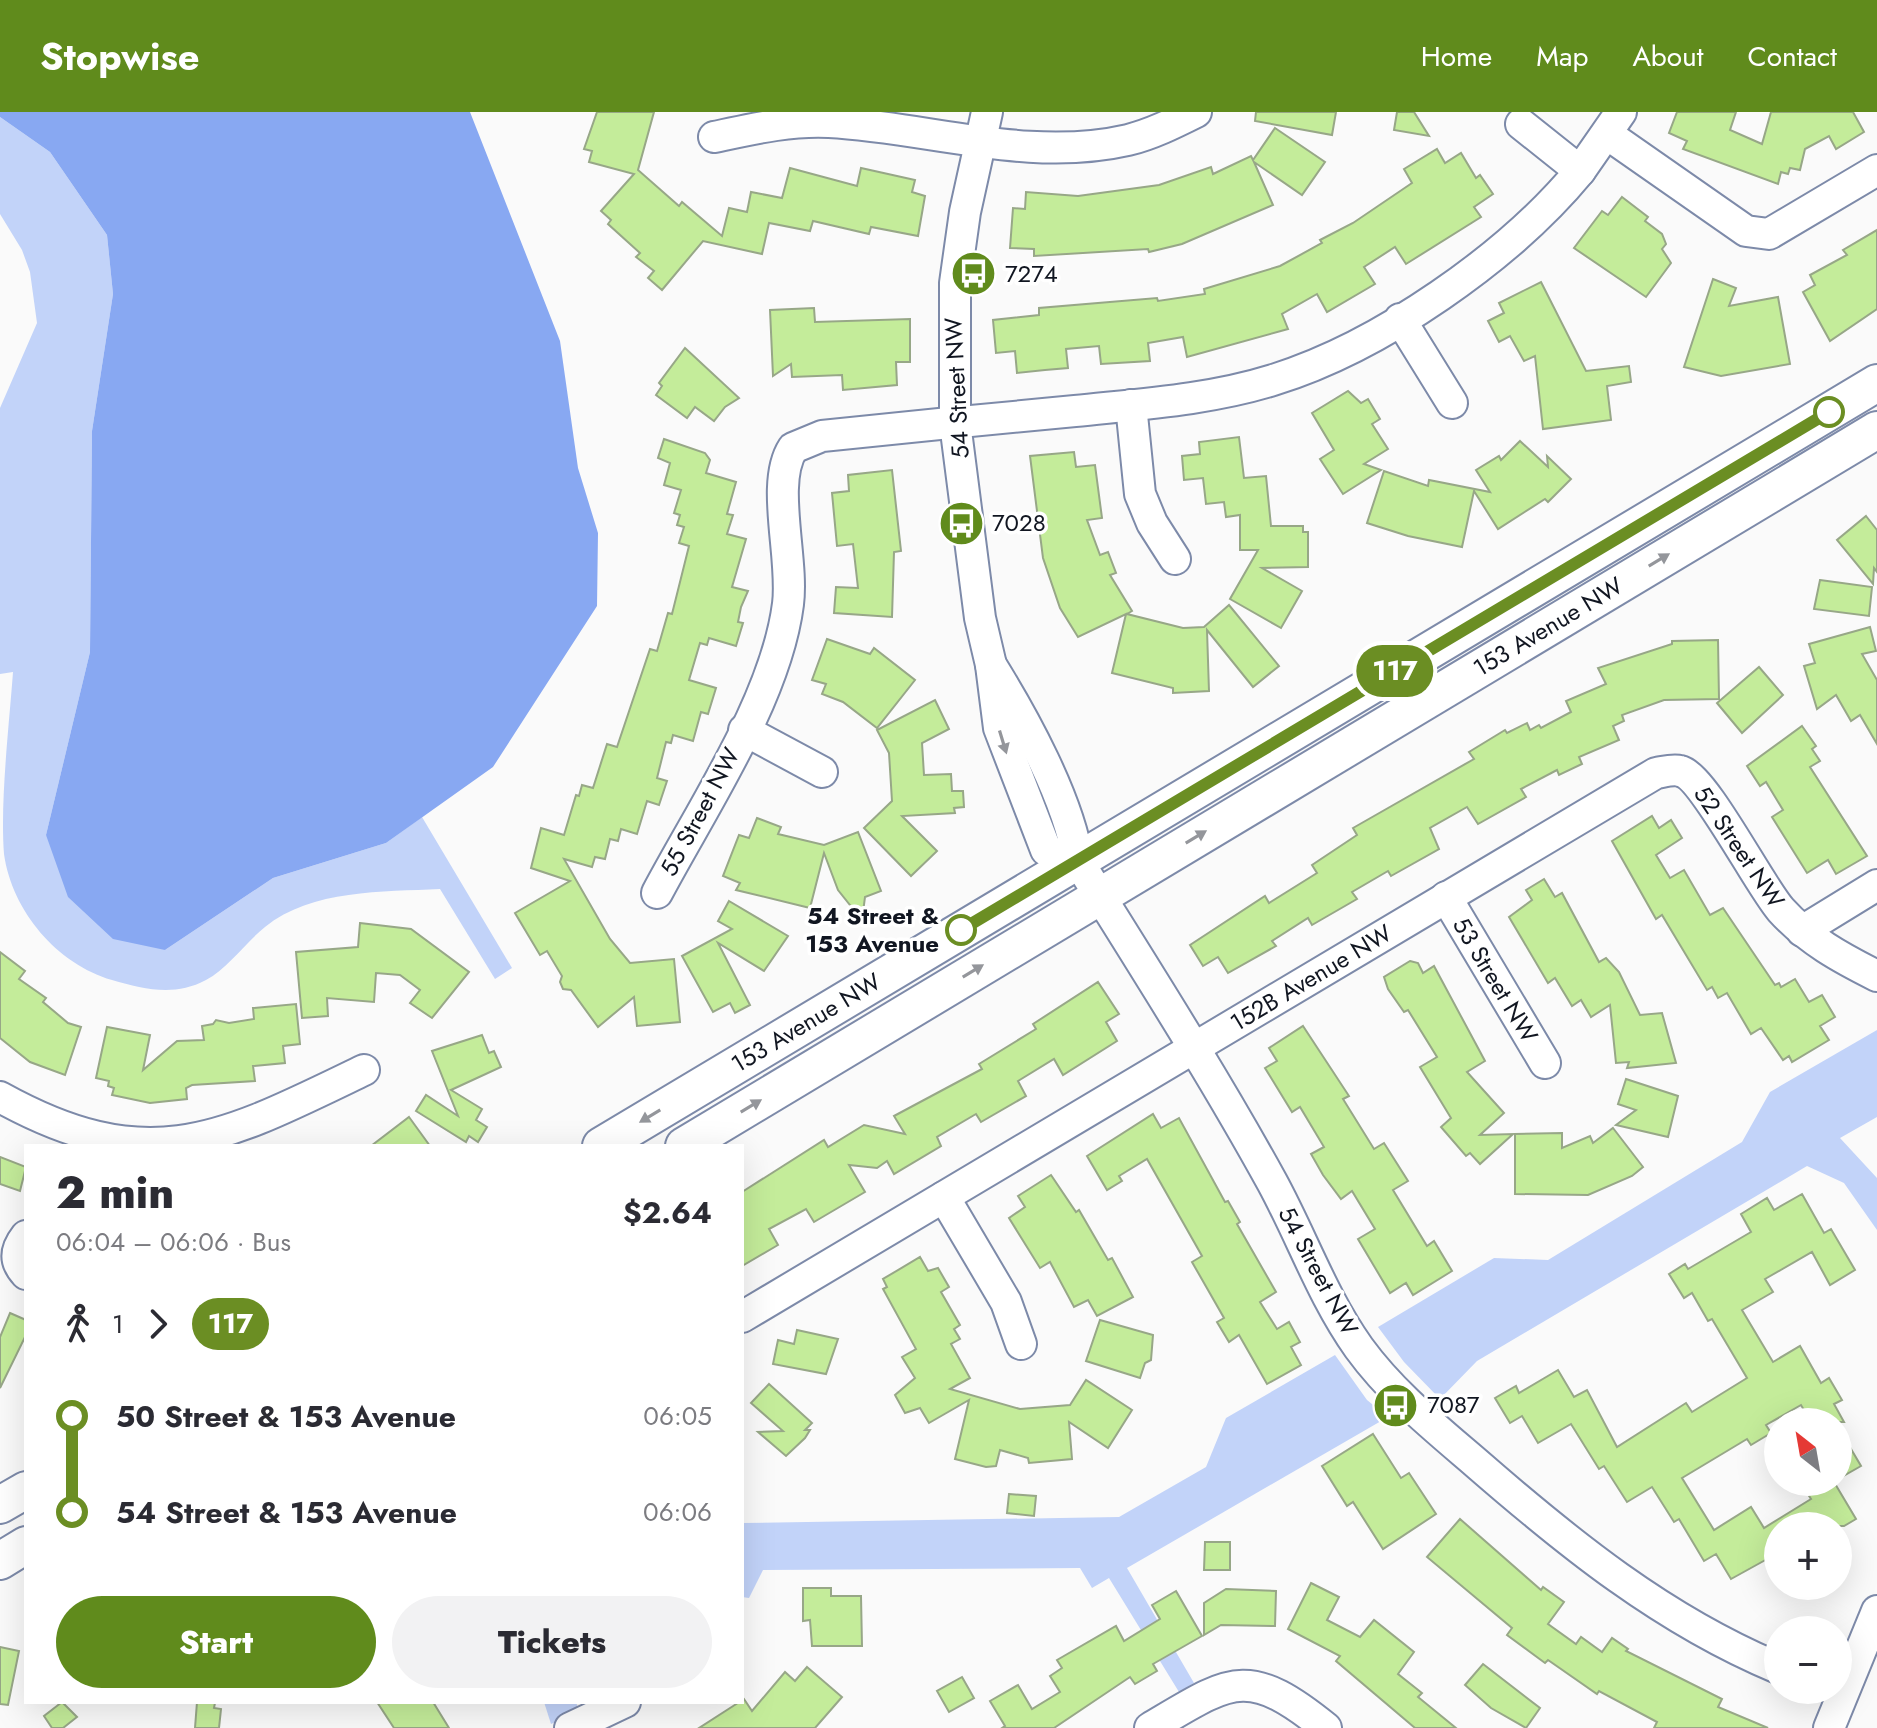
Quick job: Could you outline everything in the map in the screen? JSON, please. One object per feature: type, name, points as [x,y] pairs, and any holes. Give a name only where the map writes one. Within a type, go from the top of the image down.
[{"type":"main road","name":"153 Avenue NW","points":[[604,1144],[1877,383]]},
{"type":"main road","name":"153 Avenue NW","points":[[687,1144],[1877,430]]},
{"type":"main road","points":[[0,1505],[24,1491]]},
{"type":"main road","points":[[0,1561],[24,1546]]},
{"type":"street","name":"54 Street NW","points":[[987,112],[955,283],[955,423],[980,618],[991,665],[999,728],[1046,850],[1078,861],[1272,1182],[1338,1314],[1392,1388],[1588,1558],[1692,1626],[1764,1661]]},
{"type":"street","points":[[714,137],[767,126],[827,122],[1030,147],[1107,144],[1150,133],[1196,112]]},
{"type":"street","points":[[955,423],[1193,397],[1274,380],[1356,345],[1400,319],[1523,233],[1580,171],[1614,123],[1746,231],[1760,235],[1780,228],[1877,170]]},
{"type":"street","points":[[1521,124],[1580,171]]},
{"type":"street","points":[[1400,319],[1452,403]]},
{"type":"street","points":[[1131,405],[1140,494],[1152,523],[1175,559]]},
{"type":"street","name":"55 Street NW","points":[[657,893],[744,730],[774,665],[785,626],[791,573],[783,469],[793,448],[822,436],[955,423]]},
{"type":"street","name":"55 Street NW","points":[[744,730],[822,772]]},
{"type":"street","name":"152B Avenue NW","points":[[744,1316],[1643,779],[1656,773],[1681,771]]},
{"type":"street","name":"52 Street NW","points":[[1681,771],[1706,793],[1754,873],[1802,931],[1827,950],[1877,976]]},
{"type":"street","points":[[1802,931],[1877,885]]},
{"type":"street","name":"53 Street NW","points":[[1446,897],[1545,1063]]},
{"type":"street","points":[[0,1097],[92,1142],[171,1143],[230,1132],[364,1070]]},
{"type":"street","points":[[944,1197],[1006,1302],[1021,1344]]},
{"type":"street","points":[[24,1239],[16,1252],[17,1264],[24,1272]]},
{"type":"street","points":[[1852,1662],[1877,1611]]},
{"type":"street","points":[[1150,1728],[1214,1691],[1256,1686],[1278,1692],[1326,1728]]},
{"type":"street","points":[[570,1728],[621,1704]]},
{"type":"street","points":[[1829,1728],[1834,1704]]},
{"type":"shaded area","points":[[0,117],[50,152],[107,235],[113,294],[92,431],[90,652],[46,835],[165,950],[273,878],[386,843],[422,817],[512,968],[495,979],[440,889],[372,892],[304,905],[265,927],[214,975],[194,985],[171,990],[136,986],[92,972],[56,948],[27,915],[9,875],[4,854],[4,788],[13,672],[0,674],[0,408],[37,323],[30,272],[22,250],[0,214]]},
{"type":"shaded area","points":[[1877,1030],[1877,1117],[1840,1138],[1877,1178],[1877,1230],[1844,1183],[1807,1166],[1477,1361],[1440,1399],[1404,1362],[1378,1327],[1494,1258],[1548,1260],[1742,1142],[1770,1092]]},
{"type":"shaded area","points":[[1335,1355],[1367,1400],[1388,1417],[1127,1568],[1194,1683],[1179,1692],[1109,1578],[1092,1588],[1080,1568],[763,1570],[749,1598],[744,1597],[744,1523],[1119,1517],[1206,1467],[1226,1418]]},
{"type":"shaded area","points":[[545,1704],[577,1704],[579,1711],[551,1724]]},
{"type":"water","points":[[0,112],[470,112],[560,341],[578,468],[598,533],[597,606],[493,767],[386,843],[273,878],[165,950],[113,939],[68,897],[46,835],[90,652],[92,431],[113,294],[107,235],[50,152],[0,117]]},
{"type":"building","points":[[597,112],[654,112],[638,170],[679,206],[682,202],[722,236],[729,208],[747,212],[751,192],[782,198],[790,168],[857,186],[861,168],[915,180],[912,192],[925,196],[918,236],[871,227],[869,234],[813,221],[810,231],[769,223],[762,254],[703,241],[662,290],[648,278],[654,271],[636,257],[640,253],[608,224],[611,220],[601,211],[634,174],[589,162],[592,151],[584,149]]},
{"type":"building","points":[[1256,112],[1336,112],[1332,135],[1255,121]]},
{"type":"building","points":[[1397,112],[1414,112],[1429,136],[1394,130]]},
{"type":"building","points":[[1677,112],[1736,112],[1730,130],[1762,144],[1771,112],[1853,112],[1864,132],[1836,149],[1829,136],[1805,149],[1800,170],[1790,168],[1788,174],[1781,172],[1778,184],[1683,149],[1687,141],[1669,133]]},
{"type":"building","points":[[1275,128],[1325,162],[1302,195],[1254,162],[1273,205],[1182,244],[1149,252],[1148,249],[1034,256],[1034,249],[1010,248],[1013,208],[1025,209],[1026,192],[1078,196],[1159,185],[1211,167],[1213,174],[1251,156],[1253,160]]},
{"type":"building","points":[[1437,149],[1445,163],[1461,153],[1476,178],[1480,175],[1493,194],[1474,207],[1481,217],[1406,264],[1395,247],[1364,267],[1375,284],[1327,312],[1317,294],[1282,314],[1288,329],[1187,357],[1183,337],[1148,343],[1150,361],[1101,364],[1099,346],[1066,349],[1068,368],[1017,373],[1015,351],[996,353],[993,320],[1039,315],[1039,308],[1157,298],[1158,301],[1205,294],[1204,289],[1280,266],[1322,243],[1320,240],[1353,223],[1412,183],[1404,169]]},
{"type":"building","points":[[1622,197],[1648,217],[1645,221],[1662,234],[1666,244],[1662,249],[1671,263],[1646,297],[1574,248],[1602,211],[1608,215]]},
{"type":"building","points":[[1877,230],[1877,309],[1830,341],[1803,292],[1815,285],[1810,275],[1847,255],[1843,250]]},
{"type":"building","points":[[1713,279],[1736,288],[1729,306],[1778,297],[1790,364],[1721,376],[1684,367]]},
{"type":"building","points":[[1541,282],[1586,371],[1629,366],[1631,382],[1607,386],[1611,420],[1543,429],[1535,356],[1524,361],[1510,336],[1499,342],[1488,321],[1504,313],[1499,303]]},
{"type":"building","points":[[814,308],[815,322],[910,319],[910,362],[896,362],[897,385],[843,390],[842,375],[792,377],[791,364],[773,376],[770,310]]},
{"type":"building","points":[[685,348],[739,398],[725,407],[714,421],[695,407],[687,418],[656,395],[662,386],[659,383]]},
{"type":"building","points":[[1348,391],[1361,403],[1368,399],[1380,419],[1372,424],[1388,449],[1364,464],[1381,470],[1343,494],[1320,459],[1334,450],[1312,413]]},
{"type":"building","points":[[1239,437],[1244,478],[1266,476],[1271,526],[1303,526],[1303,532],[1308,532],[1308,567],[1262,568],[1302,591],[1281,628],[1230,599],[1258,550],[1240,550],[1240,515],[1226,517],[1224,502],[1206,504],[1203,478],[1184,480],[1182,456],[1200,454],[1199,442]]},
{"type":"building","points":[[664,439],[705,453],[710,460],[706,473],[736,482],[727,514],[733,515],[727,534],[746,539],[732,587],[748,591],[741,607],[738,622],[743,623],[736,646],[709,638],[707,645],[700,643],[689,680],[716,688],[708,714],[701,712],[693,741],[673,735],[671,743],[666,742],[657,778],[667,781],[659,805],[647,801],[637,834],[621,829],[618,841],[610,839],[605,859],[595,857],[592,867],[564,859],[610,939],[630,963],[674,959],[680,1022],[637,1026],[634,997],[598,1027],[571,990],[563,989],[560,982],[562,976],[547,951],[540,955],[515,913],[570,881],[531,868],[541,828],[564,835],[582,785],[593,788],[607,744],[617,747],[650,649],[657,651],[668,613],[672,614],[689,546],[679,543],[684,527],[677,525],[680,515],[674,513],[681,490],[664,485],[670,463],[658,458]]},
{"type":"building","points":[[1520,441],[1548,467],[1547,456],[1571,479],[1548,502],[1545,499],[1498,529],[1474,491],[1462,547],[1408,536],[1367,523],[1384,471],[1428,486],[1429,480],[1490,492],[1476,470],[1499,456],[1501,460]]},
{"type":"building","points":[[1074,452],[1076,467],[1095,465],[1102,518],[1087,520],[1100,555],[1108,552],[1116,573],[1110,575],[1132,611],[1127,614],[1183,628],[1204,627],[1229,605],[1279,666],[1253,687],[1207,630],[1209,691],[1173,693],[1173,688],[1112,673],[1126,614],[1078,637],[1060,608],[1043,558],[1030,456]]},
{"type":"building","points":[[892,470],[901,551],[894,552],[892,617],[834,613],[836,587],[858,588],[853,544],[837,546],[832,493],[849,491],[848,475]]},
{"type":"building","points":[[1866,516],[1877,530],[1877,572],[1874,568],[1873,584],[1837,540]]},
{"type":"building","points":[[1820,580],[1872,587],[1869,616],[1814,609]]},
{"type":"building","points":[[1870,627],[1876,651],[1862,654],[1877,680],[1877,744],[1860,715],[1851,721],[1836,695],[1817,709],[1804,666],[1815,663],[1809,644]]},
{"type":"building","points":[[827,639],[870,654],[874,648],[915,680],[877,728],[843,702],[822,694],[826,684],[812,680]]},
{"type":"building","points":[[1718,640],[1719,699],[1664,700],[1622,715],[1624,721],[1613,726],[1619,740],[1579,757],[1582,764],[1559,775],[1557,770],[1521,789],[1526,797],[1478,824],[1467,807],[1430,828],[1439,849],[1391,876],[1388,871],[1352,892],[1357,899],[1312,925],[1308,918],[1272,941],[1276,946],[1228,973],[1218,957],[1203,966],[1190,945],[1265,896],[1269,903],[1317,873],[1312,865],[1357,835],[1353,828],[1474,759],[1469,752],[1505,730],[1507,733],[1527,723],[1530,730],[1539,725],[1541,728],[1571,712],[1566,701],[1606,684],[1598,668],[1672,644],[1672,641]]},
{"type":"building","points":[[1759,667],[1783,695],[1742,733],[1717,703]]},
{"type":"building","points":[[935,700],[949,729],[922,743],[924,775],[951,774],[952,791],[963,791],[964,807],[954,808],[955,813],[902,816],[937,851],[911,876],[864,828],[892,801],[889,753],[877,730]]},
{"type":"building","points":[[1802,726],[1816,746],[1812,749],[1820,761],[1810,767],[1867,856],[1836,874],[1828,860],[1807,873],[1772,817],[1783,810],[1766,782],[1760,786],[1747,766]]},
{"type":"building","points":[[1652,816],[1659,828],[1671,820],[1682,838],[1656,855],[1670,878],[1684,870],[1710,915],[1723,908],[1775,985],[1779,983],[1781,987],[1795,979],[1809,1002],[1822,995],[1835,1017],[1820,1026],[1829,1040],[1792,1062],[1789,1056],[1783,1060],[1761,1028],[1751,1034],[1727,993],[1718,998],[1712,987],[1707,990],[1662,915],[1656,919],[1612,841]]},
{"type":"building","points":[[757,818],[781,827],[778,834],[824,845],[858,832],[881,891],[865,897],[862,920],[838,890],[824,853],[810,908],[736,890],[740,883],[723,876],[739,835],[749,838]]},
{"type":"building","points":[[1544,879],[1555,897],[1562,893],[1599,962],[1606,958],[1619,972],[1640,1015],[1662,1013],[1676,1063],[1627,1068],[1629,1062],[1616,1063],[1610,1005],[1591,1017],[1581,1000],[1572,1006],[1555,978],[1548,983],[1509,917],[1532,900],[1526,890]]},
{"type":"building","points":[[729,901],[788,936],[764,971],[718,943],[750,1005],[735,1013],[730,1003],[713,1012],[682,956],[732,929],[718,921]]},
{"type":"building","points":[[360,923],[411,929],[469,972],[432,1018],[410,1003],[420,990],[400,975],[376,973],[374,1002],[327,998],[328,1016],[302,1018],[296,952],[358,947]]},
{"type":"building","points":[[0,952],[25,971],[19,979],[46,998],[43,1002],[68,1023],[81,1027],[65,1075],[30,1062],[0,1038]]},
{"type":"building","points":[[1410,961],[1418,963],[1423,973],[1434,966],[1485,1061],[1467,1072],[1504,1113],[1480,1135],[1513,1134],[1480,1164],[1470,1153],[1466,1156],[1441,1127],[1451,1118],[1420,1067],[1437,1057],[1408,1010],[1404,1012],[1388,989],[1384,977]]},
{"type":"building","points":[[1098,982],[1119,1014],[1106,1022],[1117,1041],[1063,1075],[1054,1059],[1018,1081],[1026,1096],[981,1122],[976,1114],[937,1137],[941,1146],[894,1174],[887,1161],[877,1168],[849,1165],[865,1192],[814,1222],[806,1209],[769,1229],[778,1245],[744,1265],[744,1191],[824,1140],[828,1147],[864,1125],[905,1134],[894,1116],[982,1069],[979,1064],[1036,1029],[1033,1024]]},
{"type":"building","points":[[296,1004],[300,1044],[283,1046],[285,1063],[253,1066],[255,1081],[192,1085],[186,1088],[187,1099],[150,1103],[112,1095],[114,1088],[108,1086],[109,1081],[96,1078],[107,1027],[150,1035],[143,1070],[177,1041],[204,1040],[202,1026],[213,1024],[216,1020],[229,1023],[254,1019],[253,1008]]},
{"type":"building","points":[[1303,1026],[1349,1096],[1343,1099],[1374,1149],[1384,1143],[1408,1181],[1393,1190],[1427,1246],[1434,1241],[1452,1271],[1413,1295],[1406,1283],[1390,1293],[1358,1239],[1375,1229],[1352,1191],[1341,1199],[1323,1175],[1311,1154],[1324,1147],[1300,1107],[1292,1112],[1265,1068],[1277,1061],[1269,1048]]},
{"type":"building","points":[[482,1035],[489,1053],[494,1051],[501,1067],[451,1090],[482,1109],[476,1120],[487,1127],[478,1142],[469,1136],[466,1142],[416,1111],[426,1095],[458,1116],[432,1051]]},
{"type":"building","points":[[1626,1079],[1678,1096],[1668,1137],[1616,1125],[1636,1110],[1618,1104]]},
{"type":"building","points":[[1153,1114],[1161,1128],[1179,1118],[1225,1202],[1228,1201],[1240,1222],[1237,1224],[1276,1292],[1260,1302],[1277,1329],[1289,1322],[1300,1342],[1291,1347],[1301,1365],[1267,1384],[1239,1335],[1229,1342],[1217,1322],[1224,1318],[1192,1262],[1202,1256],[1147,1159],[1119,1176],[1122,1181],[1107,1190],[1087,1156]]},
{"type":"building","points":[[409,1117],[429,1144],[374,1144]]},
{"type":"building","points":[[1613,1128],[1643,1167],[1632,1176],[1588,1195],[1515,1194],[1515,1134],[1562,1133],[1562,1148],[1590,1136],[1593,1143]]},
{"type":"building","points":[[0,1157],[24,1166],[20,1191],[0,1184]]},
{"type":"building","points":[[1051,1175],[1076,1212],[1079,1210],[1108,1260],[1112,1258],[1133,1297],[1097,1316],[1088,1300],[1074,1307],[1050,1262],[1040,1268],[1009,1218],[1025,1207],[1018,1196]]},
{"type":"building","points":[[1802,1194],[1824,1233],[1831,1229],[1855,1270],[1830,1285],[1812,1252],[1765,1279],[1773,1292],[1742,1310],[1773,1362],[1800,1346],[1821,1383],[1829,1378],[1842,1400],[1834,1404],[1836,1408],[1803,1408],[1801,1405],[1796,1408],[1764,1408],[1764,1437],[1751,1445],[1747,1439],[1682,1478],[1714,1530],[1751,1507],[1764,1528],[1764,1561],[1731,1579],[1716,1554],[1704,1561],[1679,1519],[1674,1522],[1652,1487],[1627,1502],[1604,1466],[1599,1469],[1571,1424],[1538,1443],[1522,1416],[1510,1423],[1495,1398],[1516,1386],[1519,1393],[1558,1370],[1574,1397],[1587,1390],[1617,1447],[1686,1403],[1692,1412],[1747,1378],[1712,1319],[1708,1321],[1692,1293],[1684,1298],[1669,1274],[1685,1264],[1688,1269],[1751,1232],[1741,1214],[1767,1198],[1774,1210]]},
{"type":"building","points":[[920,1257],[928,1271],[938,1268],[949,1287],[941,1292],[960,1325],[954,1329],[960,1339],[951,1344],[970,1378],[950,1389],[1020,1409],[1070,1405],[1086,1380],[1132,1410],[1108,1448],[1069,1422],[1072,1459],[1029,1463],[1028,1458],[1000,1450],[996,1466],[986,1467],[955,1459],[969,1400],[929,1423],[920,1408],[905,1413],[895,1395],[915,1378],[902,1357],[916,1349],[883,1289],[887,1287],[883,1279]]},
{"type":"building","points":[[10,1313],[24,1319],[24,1339],[0,1388],[0,1337]]},
{"type":"building","points":[[1100,1320],[1153,1335],[1151,1360],[1145,1363],[1140,1378],[1086,1361]]},
{"type":"building","points":[[797,1330],[838,1339],[826,1374],[773,1364],[778,1340],[794,1344]]},
{"type":"building","points":[[769,1384],[812,1423],[805,1430],[810,1430],[805,1438],[786,1456],[758,1432],[783,1431],[751,1403]]},
{"type":"building","points":[[1373,1434],[1401,1478],[1409,1473],[1436,1514],[1383,1549],[1353,1502],[1347,1506],[1322,1466]]},
{"type":"building","points":[[1852,1451],[1861,1466],[1852,1471]]},
{"type":"building","points":[[1009,1494],[1036,1496],[1034,1516],[1007,1513]]},
{"type":"building","points":[[1809,1496],[1842,1496],[1852,1512],[1790,1512],[1811,1499]]},
{"type":"building","points":[[1460,1519],[1541,1590],[1543,1587],[1564,1602],[1548,1624],[1576,1644],[1581,1637],[1602,1652],[1612,1638],[1628,1649],[1626,1651],[1722,1699],[1718,1707],[1768,1728],[1654,1728],[1657,1722],[1599,1691],[1597,1694],[1548,1660],[1545,1663],[1507,1635],[1512,1628],[1427,1557]]},
{"type":"building","points":[[1205,1542],[1230,1542],[1230,1570],[1204,1570]]},
{"type":"building","points":[[1311,1583],[1339,1597],[1327,1620],[1360,1637],[1374,1620],[1414,1652],[1398,1674],[1422,1693],[1418,1697],[1456,1728],[1415,1728],[1336,1661],[1340,1656],[1288,1629]]},
{"type":"building","points":[[803,1588],[831,1588],[831,1596],[861,1596],[862,1646],[812,1646],[810,1620],[803,1621]]},
{"type":"building","points":[[1226,1589],[1276,1591],[1275,1626],[1221,1625],[1204,1635],[1204,1603]]},
{"type":"building","points":[[1176,1591],[1202,1636],[1153,1664],[1157,1671],[1135,1684],[1130,1677],[1054,1728],[1002,1728],[1005,1726],[990,1701],[1018,1685],[1032,1709],[1060,1692],[1050,1676],[1062,1668],[1057,1660],[1116,1626],[1124,1641],[1160,1619],[1152,1605]]},
{"type":"building","points":[[0,1647],[19,1651],[8,1705],[0,1704]]},
{"type":"building","points":[[1483,1664],[1540,1708],[1526,1728],[1491,1708],[1465,1685]]},
{"type":"building","points":[[807,1667],[842,1697],[815,1728],[699,1728],[736,1704],[744,1704],[744,1699],[752,1711],[785,1672],[795,1681]]},
{"type":"building","points":[[962,1677],[974,1698],[949,1712],[937,1691]]},
{"type":"building","points":[[64,1704],[77,1717],[63,1728],[52,1728],[44,1716]]},
{"type":"building","points":[[197,1704],[215,1704],[214,1708],[221,1709],[219,1728],[195,1728]]},
{"type":"building","points":[[378,1704],[434,1704],[449,1728],[394,1728]]},
{"type":"bus line","name":"117","points":[[961,930],[1829,412]]},
{"type":"place","name":"7274","points":[[974,274]]},
{"type":"place","name":"7028","points":[[961,523]]},
{"type":"place","name":"54 Street & 153 Avenue","points":[[961,930]]},
{"type":"place","name":"7087","points":[[1396,1405]]}]
